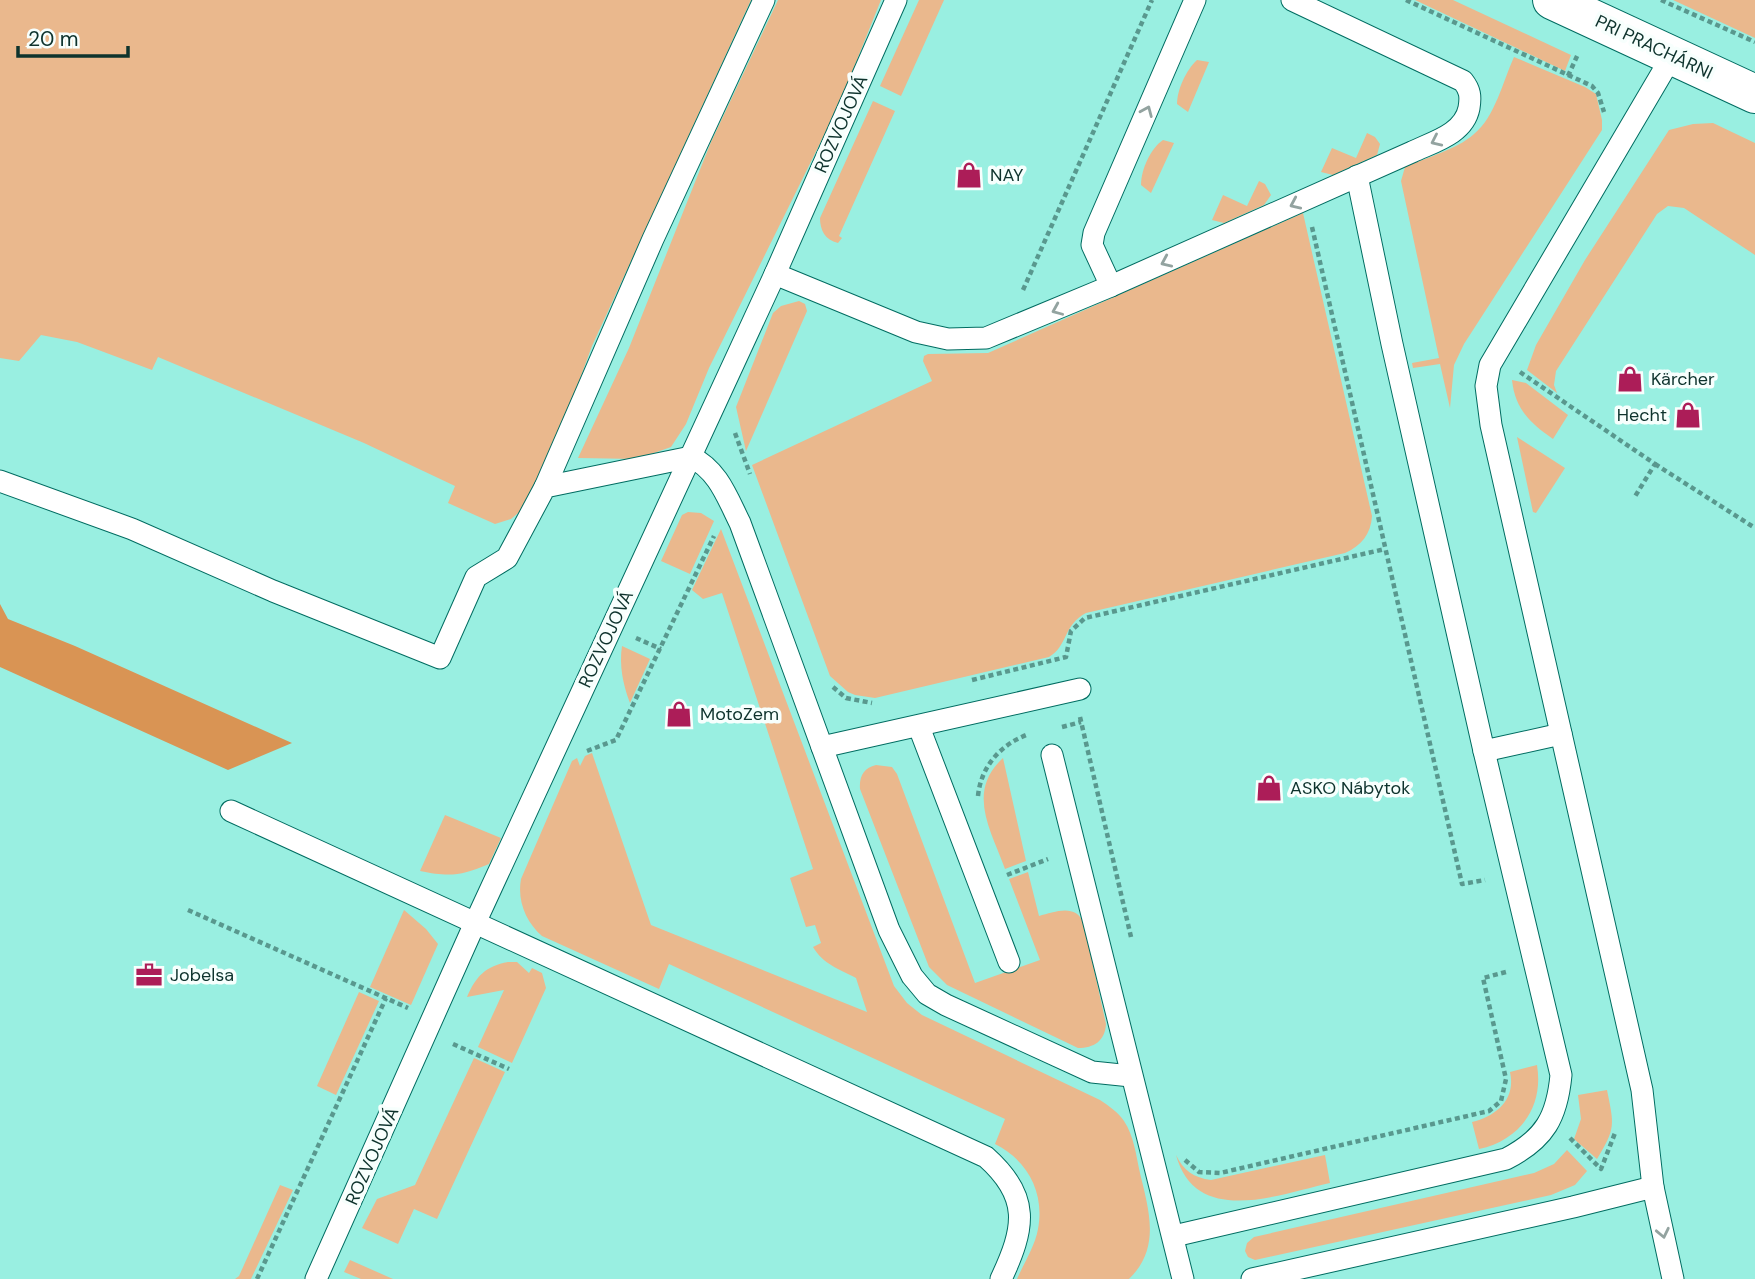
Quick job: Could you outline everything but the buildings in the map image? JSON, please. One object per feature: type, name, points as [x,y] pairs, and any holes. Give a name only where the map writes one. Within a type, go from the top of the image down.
[{"type":"street","name":"PRI PRACHÁRNI","points":[[1552,0],[1755,94]]},
{"type":"lane","points":[[0,481],[132,529],[273,591],[440,658],[476,577],[507,558],[545,487],[653,239],[764,0]]},
{"type":"lane","name":"ROZVOJOVÁ","points":[[316,1279],[475,923],[775,274],[896,0]]},
{"type":"lane","points":[[1111,286],[1092,245],[1094,233],[1195,0]]},
{"type":"lane","points":[[775,274],[886,321],[929,336],[970,340],[986,338],[1111,286],[1460,127],[1468,113],[1469,89],[1463,81],[1292,0]]},
{"type":"lane","points":[[1672,56],[1499,348],[1490,365],[1486,386],[1491,425],[1642,1090],[1653,1187],[1673,1279]]},
{"type":"lane","points":[[1174,1236],[1506,1159],[1529,1145],[1551,1119],[1559,1100],[1561,1075],[1484,751],[1357,176]]},
{"type":"lane","points":[[545,487],[691,457],[702,462],[716,475],[740,523],[888,930],[912,976],[927,994],[946,1006],[1092,1072],[1131,1076]]},
{"type":"lane","points":[[822,747],[1077,690]]},
{"type":"lane","points":[[919,727],[1009,962]]},
{"type":"lane","points":[[1484,751],[1561,734]]},
{"type":"lane","points":[[1052,755],[1183,1279]]},
{"type":"lane","points":[[231,811],[986,1157],[1002,1171],[1014,1192],[1019,1213],[1020,1234],[1001,1279]]},
{"type":"lane","points":[[1252,1279],[1653,1187]]},
{"type":"path","points":[[1003,332],[1152,0]]},
{"type":"path","points":[[1406,0],[1568,76]]},
{"type":"path","points":[[1661,0],[1755,43]]},
{"type":"path","points":[[1306,199],[1462,884],[1485,879],[1487,890]]},
{"type":"path","points":[[1520,372],[1755,528]]},
{"type":"path","points":[[721,392],[754,484]]},
{"type":"path","points":[[1633,498],[1655,464]]},
{"type":"path","points":[[547,766],[616,740],[730,502]]},
{"type":"path","points":[[1134,949],[1081,722],[1077,690],[1066,657],[1071,631],[1085,618],[1385,549]]},
{"type":"path","points":[[963,682],[1066,657]]},
{"type":"path","points":[[826,680],[846,698],[857,702],[878,703]]},
{"type":"path","points":[[1056,728],[1081,722]]},
{"type":"path","points":[[978,804],[979,783],[989,764],[1010,743],[1030,734]]},
{"type":"path","points":[[979,885],[1075,849]]},
{"type":"path","points":[[188,910],[369,990]]},
{"type":"path","points":[[1182,1156],[1199,1172],[1220,1173],[1489,1111],[1501,1101],[1506,1079],[1483,978],[1506,972],[1503,960]]},
{"type":"path","points":[[257,1279],[386,998]]},
{"type":"path","points":[[476,1053],[509,1069]]},
{"type":"path","points":[[1551,1119],[1601,1169]]},
{"type":"shaded area","points":[[0,0],[751,0],[592,346],[556,444],[524,508],[511,519],[495,524],[448,503],[455,486],[364,443],[158,357],[152,370],[77,342],[41,335],[19,361],[0,358]]},
{"type":"shaded area","points":[[778,0],[881,0],[838,107],[709,368],[686,424],[671,447],[637,459],[578,458],[629,348],[711,142]]},
{"type":"shaded area","points":[[919,0],[944,0],[901,96],[880,86]]},
{"type":"shaded area","points":[[1415,0],[1453,0],[1571,55],[1565,71]]},
{"type":"shaded area","points":[[1673,0],[1755,0],[1755,38]]},
{"type":"shaded area","points":[[1514,57],[1596,94],[1602,130],[1464,344],[1454,365],[1450,408],[1440,364],[1413,368],[1412,363],[1439,358],[1401,181],[1405,167],[1459,144],[1481,127],[1493,108]]},
{"type":"shaded area","points":[[1197,60],[1209,62],[1188,112],[1177,104],[1177,98],[1186,75]]},
{"type":"shaded area","points":[[873,101],[895,111],[838,243],[824,234],[820,218]]},
{"type":"shaded area","points":[[1713,123],[1755,143],[1755,255],[1684,208],[1668,206],[1657,214],[1556,371],[1554,385],[1557,393],[1527,370],[1536,345],[1585,260],[1669,130],[1693,124]]},
{"type":"shaded area","points":[[1367,133],[1375,137],[1380,144],[1377,155],[1333,175],[1321,172],[1332,148],[1356,158]]},
{"type":"shaded area","points":[[1163,140],[1174,143],[1151,193],[1141,185],[1143,172],[1151,154]]},
{"type":"shaded area","points":[[1259,181],[1265,184],[1271,195],[1264,205],[1224,223],[1212,220],[1223,195],[1247,206]]},
{"type":"shaded area","points":[[1303,213],[1372,516],[1367,534],[1356,547],[1345,553],[1086,613],[1073,623],[1060,647],[1049,657],[875,698],[848,692],[830,676],[752,465],[932,381],[923,361],[928,354],[988,353]]},
{"type":"shaded area","points":[[799,301],[805,304],[807,311],[746,451],[736,407],[773,313],[781,306]]},
{"type":"shaded area","points":[[1512,380],[1526,383],[1568,415],[1553,439],[1537,427],[1520,407]]},
{"type":"shaded area","points":[[1517,437],[1565,468],[1536,513],[1533,512]]},
{"type":"shaded area","points":[[688,512],[701,513],[714,521],[690,574],[661,561],[682,515]]},
{"type":"shaded area","points":[[721,529],[894,986],[907,1003],[922,1015],[1100,1100],[1122,1118],[1127,1127],[1147,1201],[1150,1229],[1145,1255],[1129,1279],[1017,1279],[1037,1235],[1039,1202],[1025,1168],[995,1144],[1005,1119],[669,964],[659,989],[542,936],[527,918],[520,895],[521,879],[572,761],[577,758],[580,766],[585,756],[592,753],[651,925],[867,1012],[856,978],[822,958],[813,947],[821,943],[815,925],[806,927],[790,878],[813,869],[722,593],[703,599],[692,590]]},
{"type":"shaded area","points":[[0,604],[8,619],[292,743],[228,770],[0,667]]},
{"type":"shaded area","points":[[622,646],[650,659],[630,703],[622,675]]},
{"type":"shaded area","points":[[1003,758],[1026,861],[1005,869],[988,826],[984,798],[992,771]]},
{"type":"shaded area","points":[[876,765],[892,767],[897,774],[975,983],[1040,960],[1009,879],[1028,872],[1039,916],[1070,911],[1080,917],[1084,924],[1106,1024],[1098,1042],[1089,1047],[1078,1048],[947,985],[929,967],[860,789],[863,773]]},
{"type":"shaded area","points":[[445,815],[501,838],[489,864],[455,874],[420,871]]},
{"type":"shaded area","points":[[404,910],[426,929],[438,944],[411,1005],[370,987]]},
{"type":"shaded area","points":[[508,962],[517,962],[529,973],[532,968],[542,973],[546,988],[512,1063],[478,1047],[504,990],[467,997],[483,973]]},
{"type":"shaded area","points":[[359,992],[379,1001],[336,1095],[317,1086]]},
{"type":"shaded area","points":[[474,1058],[505,1072],[437,1219],[414,1209],[398,1244],[362,1228],[377,1199],[415,1185]]},
{"type":"shaded area","points":[[1537,1065],[1537,1095],[1526,1119],[1506,1138],[1479,1149],[1472,1122],[1497,1111],[1503,1105],[1510,1090],[1510,1072]]},
{"type":"shaded area","points":[[1607,1090],[1612,1126],[1608,1140],[1597,1159],[1574,1139],[1581,1119],[1578,1095]]},
{"type":"shaded area","points":[[1567,1150],[1587,1171],[1575,1185],[1551,1195],[1255,1260],[1248,1257],[1245,1251],[1247,1243],[1254,1237],[1534,1173],[1554,1164]]},
{"type":"shaded area","points":[[1176,1155],[1190,1172],[1211,1180],[1325,1155],[1330,1183],[1265,1198],[1220,1199],[1201,1192],[1186,1178]]},
{"type":"shaded area","points":[[280,1185],[293,1190],[251,1279],[235,1279],[239,1276]]},
{"type":"shaded area","points":[[350,1260],[393,1279],[361,1279],[344,1272]]},
{"type":"place","name":"NAY","points":[[969,175]]},
{"type":"place","name":"Kärcher","points":[[1630,379]]},
{"type":"place","name":"Hecht","points":[[1688,415]]},
{"type":"place","name":"MotoZem","points":[[679,714]]},
{"type":"place","name":"ASKO Nábytok","points":[[1269,788]]},
{"type":"place","name":"Jobelsa","points":[[149,975]]}]
